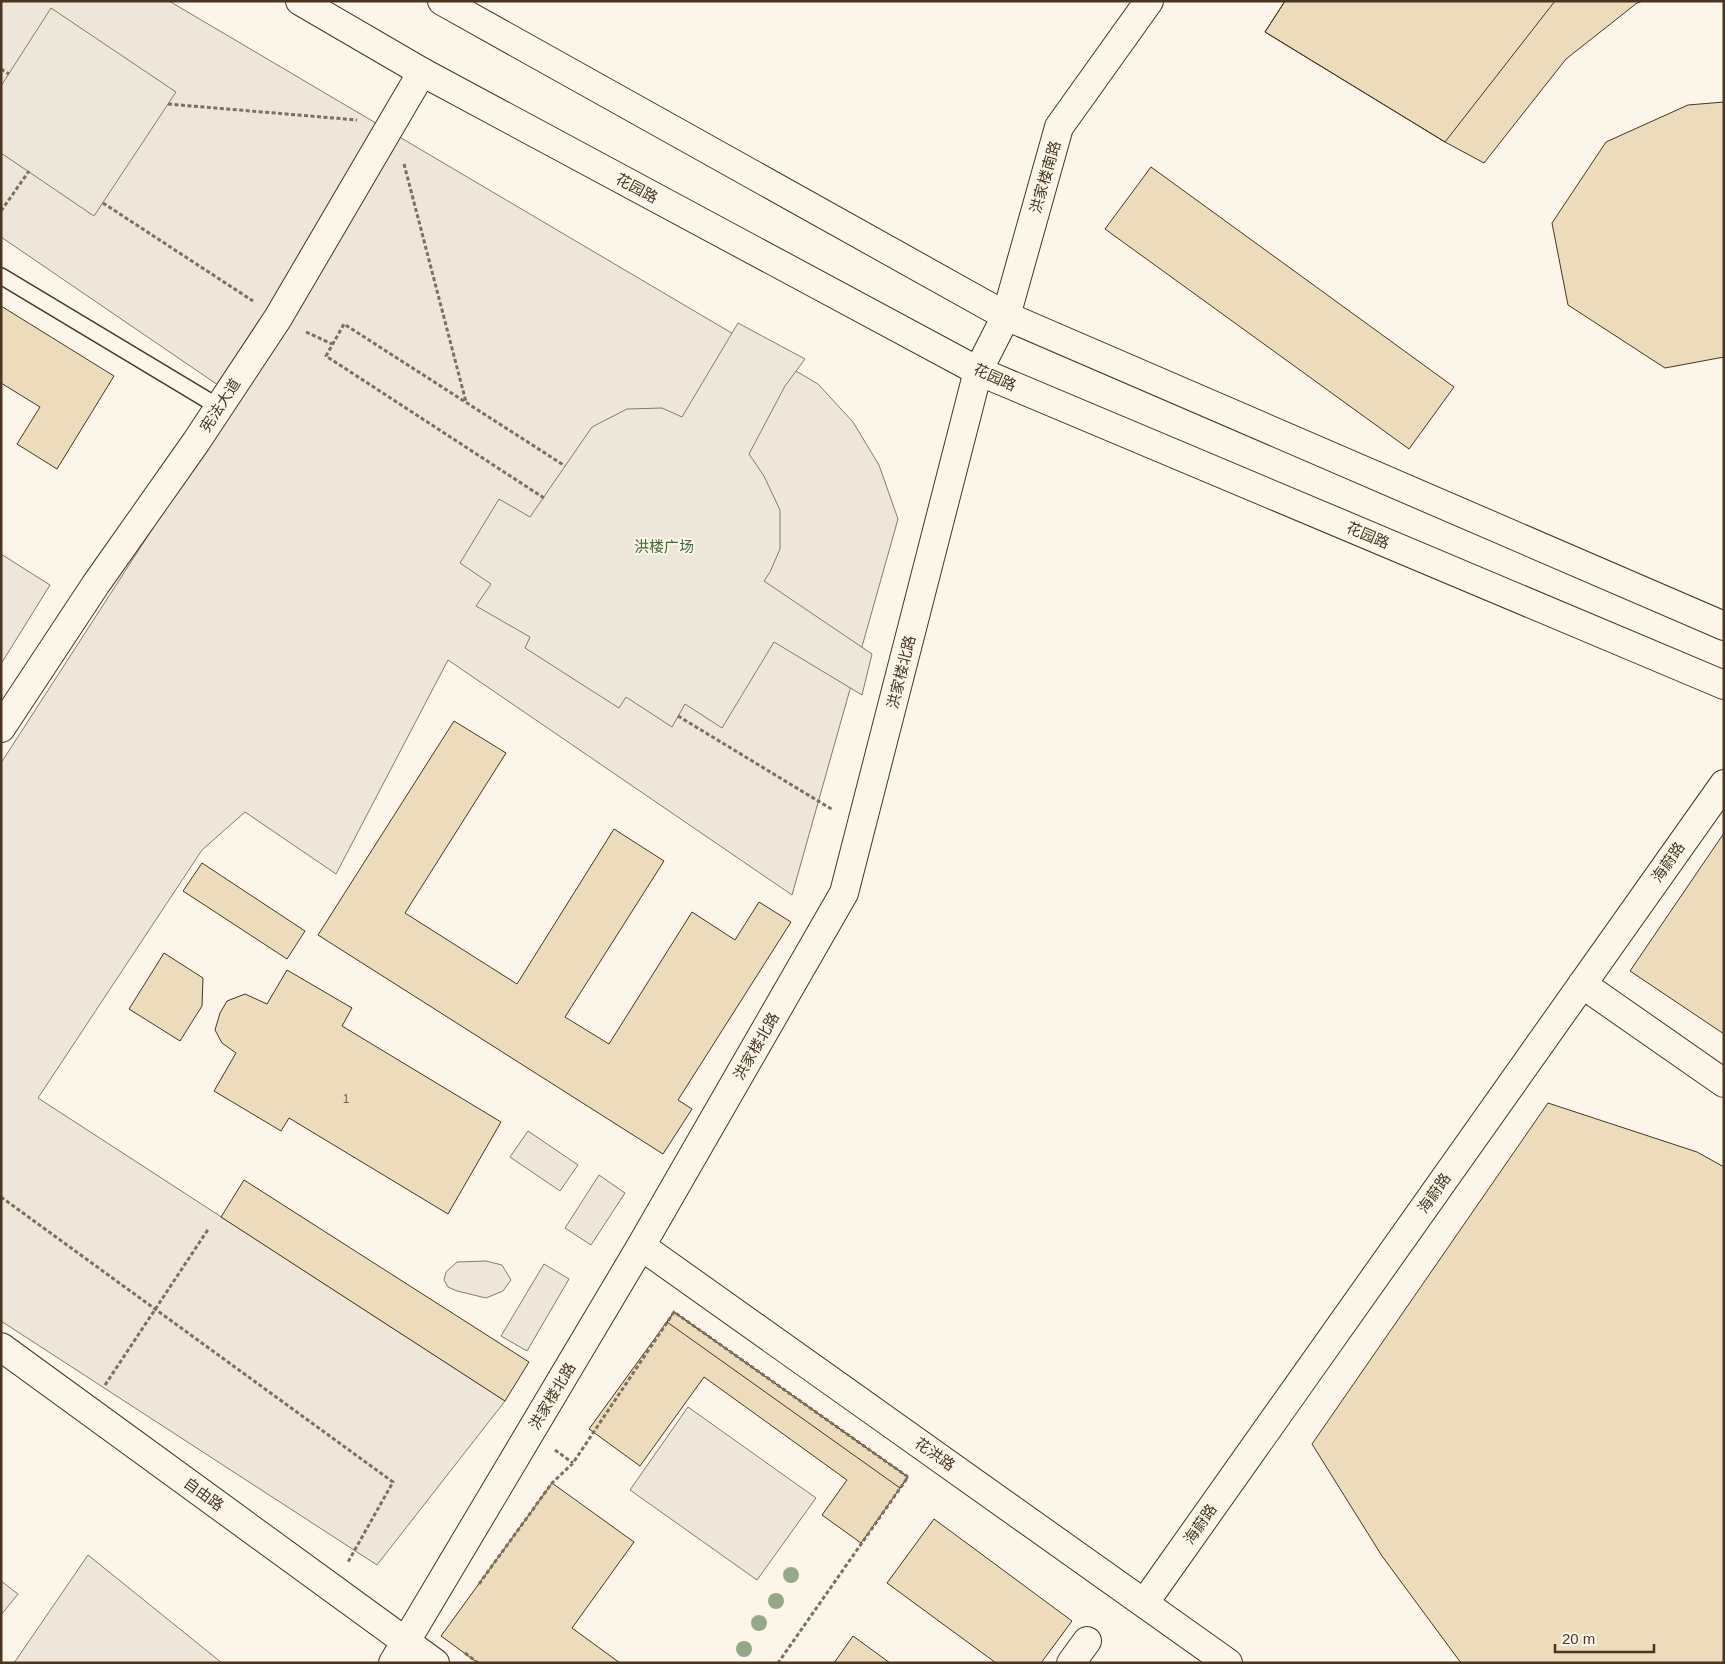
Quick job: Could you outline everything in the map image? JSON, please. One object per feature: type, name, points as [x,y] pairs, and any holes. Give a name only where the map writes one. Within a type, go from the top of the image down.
[{"type":"street","name":"花园路","points":[[300,1],[422,72],[978,371],[1724,684]]},
{"type":"street","points":[[442,1],[1006,316],[1724,626]]},
{"type":"street","name":"洪家楼南路","points":[[978,371],[1006,316],[1060,127],[1149,1]]},
{"type":"street","name":"宪法大道","points":[[1,728],[96,584],[219,407],[278,318],[394,123],[422,72]]},
{"type":"street","name":"洪家楼北路","points":[[399,1652],[641,1246],[844,893],[978,371]]},
{"type":"street","name":"海蔚路","points":[[1145,1602],[1724,784]]},
{"type":"street","points":[[1582,984],[1724,1083]]},
{"type":"street","name":"花洪路","points":[[641,1246],[1145,1602],[1228,1663]]},
{"type":"street","name":"自由路","points":[[1,1347],[333,1589],[399,1652],[435,1663]]},
{"type":"street","points":[[1071,1663],[1087,1641]]},
{"type":"lane","points":[[1,276],[219,407]]},
{"type":"path","points":[[1,70],[9,74]]},
{"type":"path","points":[[168,104],[394,123],[466,403]]},
{"type":"path","points":[[1,211],[28,171]]},
{"type":"path","points":[[103,203],[278,318],[332,344]]},
{"type":"path","points":[[544,498],[326,356],[344,324],[565,466]]},
{"type":"path","points":[[678,716],[836,812]]},
{"type":"path","points":[[1,1198],[393,1482],[333,1589]]},
{"type":"path","points":[[89,1410],[209,1228]]},
{"type":"path","points":[[476,1588],[552,1483],[572,1463],[674,1312],[908,1477],[778,1663]]},
{"type":"path","points":[[463,1652],[478,1663]]},
{"type":"green space","name":"洪楼广场","points":[[1,1],[169,1],[818,384],[853,422],[879,465],[898,519],[792,895],[448,660],[336,874],[245,812],[202,850],[38,1098],[505,1401],[377,1565],[1,1321],[1,763],[237,398],[1,237]]},
{"type":"green space","points":[[1,554],[50,585],[1,664]]},
{"type":"green space","points":[[528,1131],[578,1165],[560,1191],[510,1157]]},
{"type":"green space","points":[[599,1175],[625,1193],[591,1245],[565,1228]]},
{"type":"green space","points":[[486,1261],[502,1265],[511,1280],[503,1291],[486,1298],[457,1291],[448,1287],[444,1280],[446,1272],[457,1262]]},
{"type":"green space","points":[[544,1264],[569,1279],[527,1351],[501,1336]]},
{"type":"green space","points":[[688,1407],[816,1498],[757,1580],[630,1490]]},
{"type":"green space","points":[[88,1555],[222,1663],[14,1663]]},
{"type":"green space","points":[[1,1581],[18,1594],[1,1615]]},
{"type":"shaded area","points":[[51,8],[176,92],[94,216],[1,153],[1,86]]},
{"type":"shaded area","points":[[738,323],[805,359],[785,386],[749,454],[764,476],[780,510],[780,549],[764,581],[872,654],[862,695],[774,642],[722,728],[685,704],[672,727],[626,697],[619,708],[525,648],[530,637],[476,606],[491,584],[460,563],[499,499],[530,517],[592,427],[627,409],[662,408],[682,417]]},
{"type":"building","points":[[1285,1],[1555,1],[1445,142],[1265,32]]},
{"type":"building","points":[[1285,1],[1643,1],[1637,3],[1566,59],[1484,163],[1445,142],[1265,32]]},
{"type":"building","points":[[1724,102],[1724,357],[1665,368],[1568,305],[1552,223],[1606,142],[1688,105]]},
{"type":"building","points":[[1151,167],[1454,387],[1409,449],[1105,229]]},
{"type":"building","points":[[1,306],[114,376],[57,469],[17,444],[40,407],[1,383]]},
{"type":"building","points":[[454,721],[506,753],[405,913],[517,984],[614,829],[664,861],[565,1017],[609,1044],[692,912],[735,940],[759,902],[791,922],[678,1100],[692,1109],[663,1154],[318,935]]},
{"type":"building","points":[[1724,833],[1724,1034],[1630,971]]},
{"type":"building","points":[[202,863],[305,931],[287,959],[183,891]]},
{"type":"building","points":[[164,953],[203,978],[202,1006],[180,1041],[129,1009]]},
{"type":"building","points":[[287,970],[352,1008],[342,1026],[501,1122],[448,1214],[289,1118],[281,1131],[214,1091],[236,1053],[222,1043],[215,1030],[220,1013],[227,1001],[245,994],[267,1004]]},
{"type":"building","points":[[1548,1103],[1697,1152],[1724,1167],[1724,1663],[1461,1663],[1382,1556],[1312,1444]]},
{"type":"building","points":[[244,1180],[529,1362],[505,1401],[221,1217]]},
{"type":"building","points":[[674,1312],[908,1477],[861,1543],[822,1515],[847,1480],[704,1377],[640,1466],[589,1429]]},
{"type":"building","points":[[674,1312],[908,1477],[900,1488],[667,1322]]},
{"type":"building","points":[[552,1483],[634,1542],[572,1628],[620,1663],[478,1663],[441,1636]]},
{"type":"building","points":[[934,1519],[1072,1621],[1041,1663],[996,1663],[887,1583]]},
{"type":"building","points":[[853,1636],[890,1663],[834,1663]]}]
